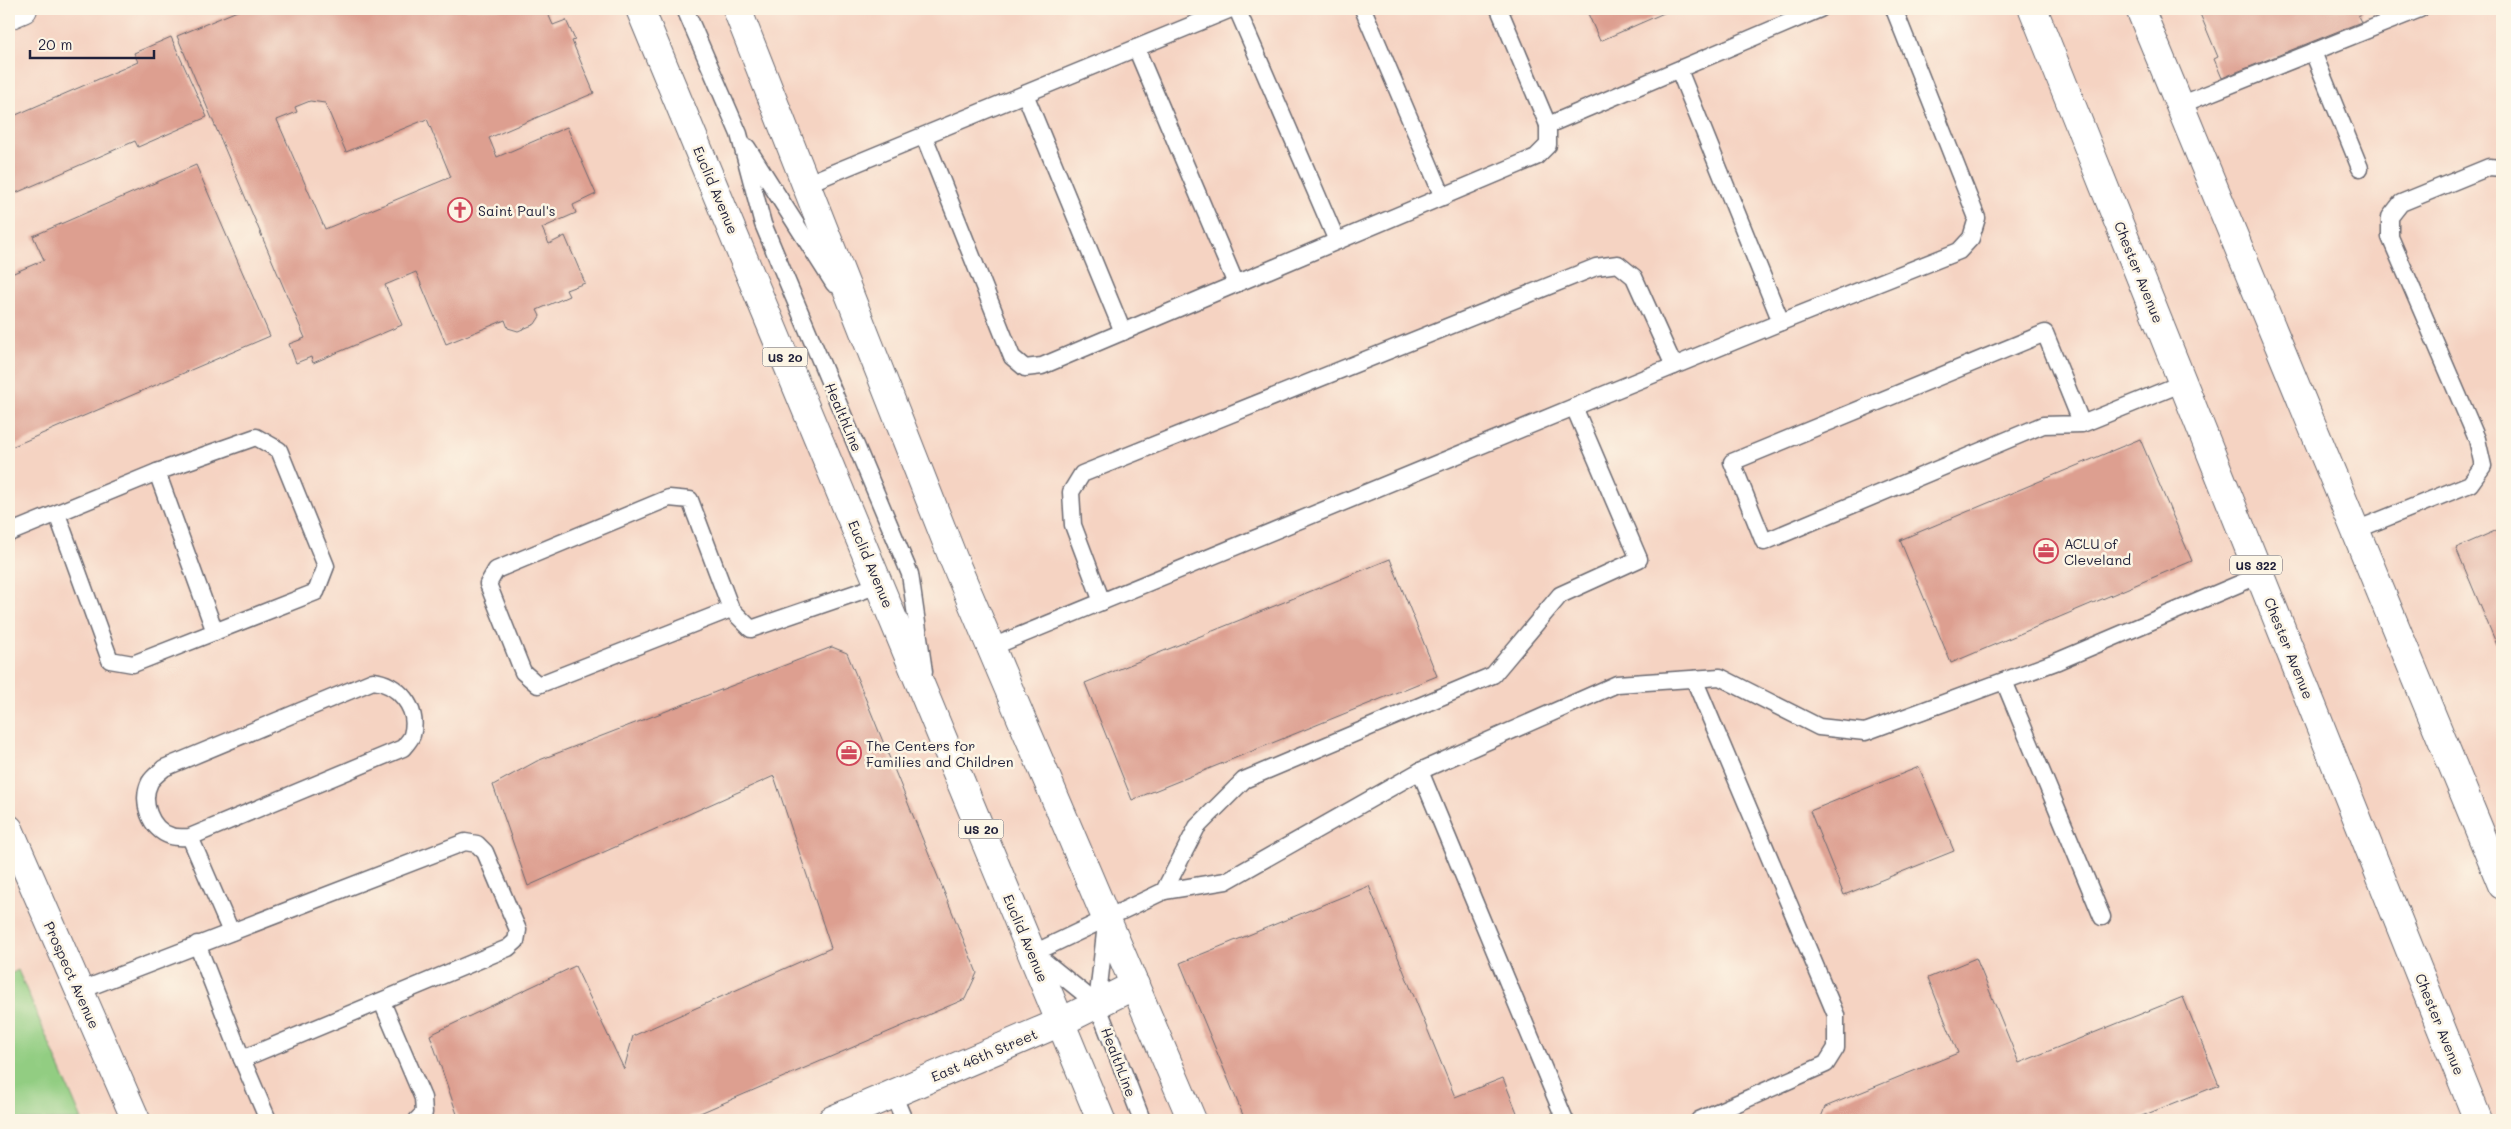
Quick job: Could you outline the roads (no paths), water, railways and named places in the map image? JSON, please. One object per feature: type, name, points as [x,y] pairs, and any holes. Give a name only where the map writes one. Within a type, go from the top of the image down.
[{"type":"main road","points":[[9,15],[23,9]]},
{"type":"main road","name":"Euclid Avenue","points":[[640,9],[1034,953],[1101,1120]]},
{"type":"main road","points":[[737,9],[865,334],[992,648],[1192,1120]]},
{"type":"main road","name":"Chester Avenue","points":[[2033,9],[2478,1120]]},
{"type":"main road","points":[[2140,9],[2502,885]]},
{"type":"main road","name":"Prospect Avenue","points":[[9,830],[136,1120]]},
{"type":"main road","name":"East 46th Street","points":[[832,1120],[1061,1022],[1136,985]]},
{"type":"lane","name":"HealthLine","points":[[685,9],[738,134],[763,224],[910,574],[929,705]]},
{"type":"lane","points":[[806,184],[1231,9]]},
{"type":"lane","points":[[1237,9],[1337,242]]},
{"type":"lane","points":[[1362,9],[1442,197]]},
{"type":"lane","points":[[924,136],[1012,357],[1025,368],[1042,366],[1536,157],[1548,144],[1548,125],[1499,9]]},
{"type":"lane","points":[[1548,125],[1820,9]]},
{"type":"lane","points":[[992,648],[1781,322],[1959,251],[1971,238],[1977,218],[1894,9]]},
{"type":"lane","points":[[2180,105],[2420,9]]},
{"type":"lane","points":[[1136,48],[1236,284]]},
{"type":"lane","points":[[2313,52],[2360,168]]},
{"type":"lane","points":[[1679,70],[1781,322]]},
{"type":"lane","points":[[1025,94],[1123,332]]},
{"type":"lane","name":"HealthLine","points":[[738,134],[804,234],[865,334]]},
{"type":"lane","points":[[2356,530],[2470,484],[2483,466],[2477,439],[2390,237],[2390,217],[2401,203],[2489,167],[2502,168]]},
{"type":"lane","points":[[1102,602],[1073,525],[1071,492],[1082,474],[1596,266],[1618,264],[1634,277],[1674,366]]},
{"type":"lane","points":[[2082,424],[2045,333],[1732,462],[1764,542],[2043,425],[2082,424],[2183,383]]},
{"type":"lane","points":[[1164,891],[1197,826],[1244,780],[1493,675],[1560,595],[1639,559],[1574,407]]},
{"type":"lane","points":[[9,533],[157,472],[256,437],[279,450],[326,566],[316,592],[132,664],[110,660],[57,514]]},
{"type":"lane","points":[[157,472],[215,632]]},
{"type":"lane","points":[[731,609],[538,685],[523,672],[488,584],[496,570],[669,498],[690,500],[731,609],[751,630],[879,585]]},
{"type":"lane","points":[[1034,953],[1164,891],[1226,881],[1420,772],[1617,684],[1720,677],[1819,727],[1865,732],[2058,661],[2260,575]]},
{"type":"lane","points":[[1694,679],[1836,1015],[1836,1048],[1826,1064],[1699,1120]]},
{"type":"lane","points":[[373,681],[385,682],[397,689],[407,702],[413,718],[412,735],[403,748],[190,836],[172,837],[158,830],[150,815],[145,799],[150,781],[164,768],[373,681]]},
{"type":"lane","points":[[2004,681],[2102,917]]},
{"type":"lane","points":[[1420,772],[1565,1120]]},
{"type":"lane","points":[[190,836],[231,932]]},
{"type":"lane","points":[[79,991],[465,842],[477,844],[486,852],[518,930],[516,941],[508,948],[242,1059]]},
{"type":"lane","name":"HealthLine","points":[[1106,917],[1097,1004],[1142,1120]]},
{"type":"lane","points":[[197,944],[268,1120]]},
{"type":"lane","name":"HealthLine","points":[[1034,953],[1097,1004]]},
{"type":"lane","points":[[382,1002],[423,1098],[424,1113],[417,1120]]},
{"type":"lane","points":[[893,1094],[904,1120]]},
{"type":"place","name":"Saint Paul's","points":[[460,210]]},
{"type":"place","name":"ACLU of Cleveland","points":[[2046,551]]},
{"type":"place","name":"The Centers for Families and Children","points":[[849,753]]}]
